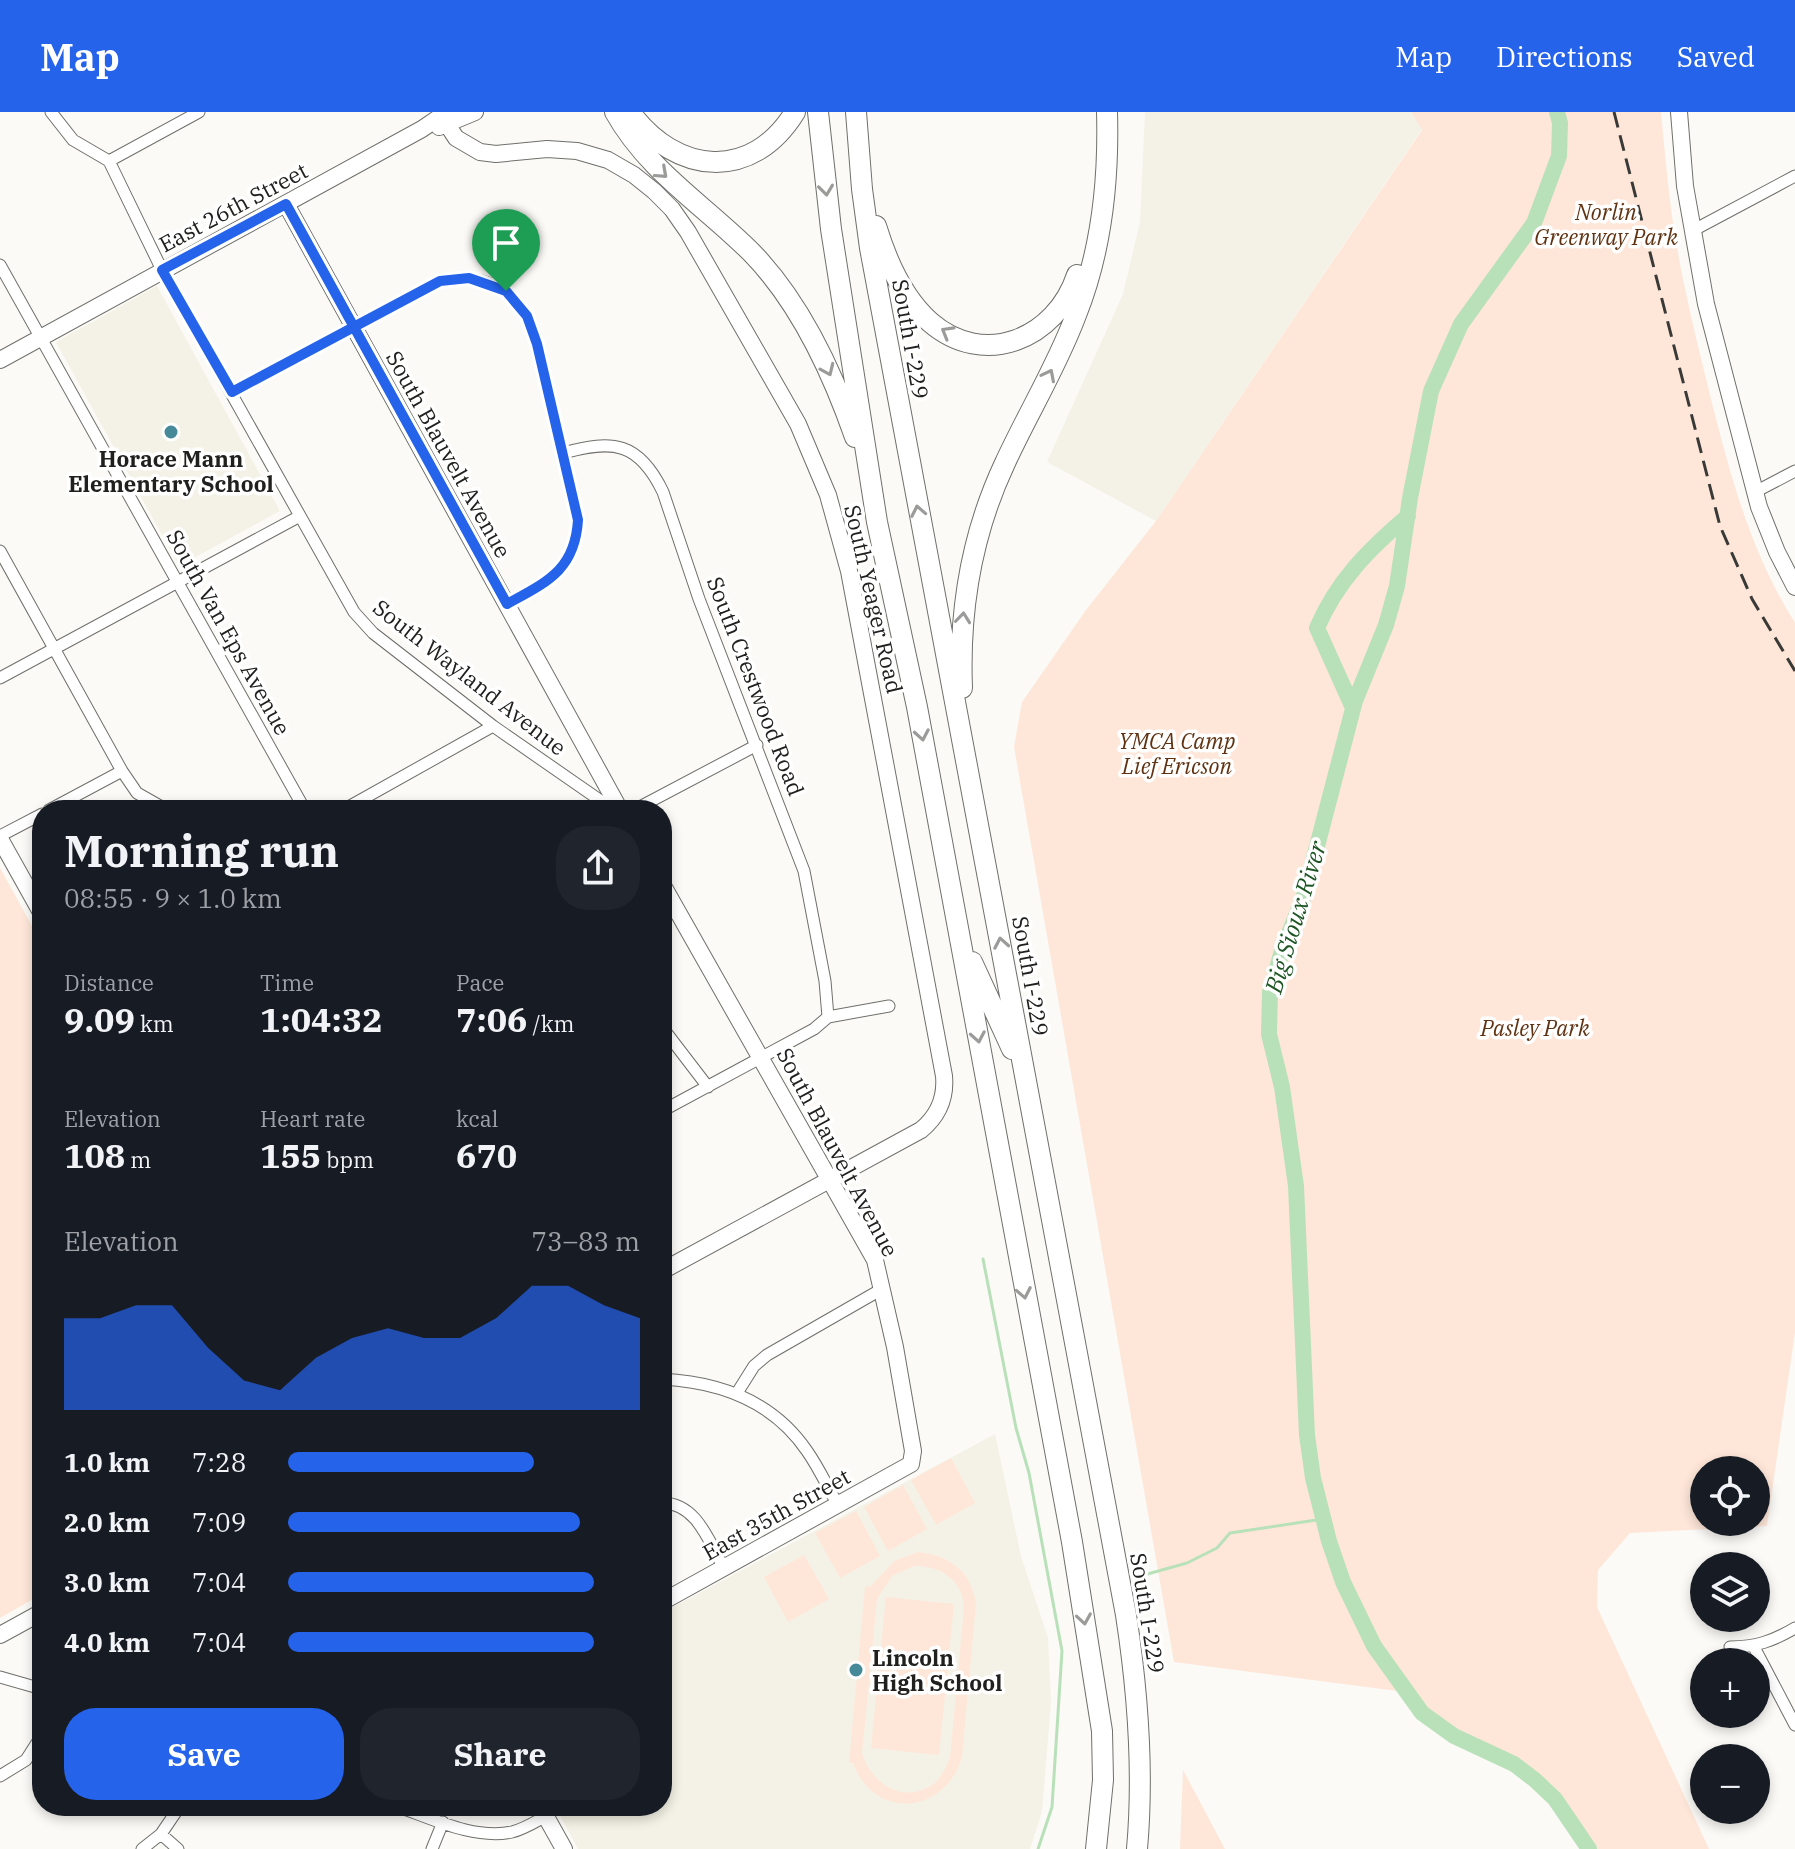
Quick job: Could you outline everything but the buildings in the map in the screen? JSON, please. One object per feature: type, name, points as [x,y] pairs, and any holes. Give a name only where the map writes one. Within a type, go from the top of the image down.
[{"type":"highway","points":[[615,112],[653,165],[750,251],[781,288],[822,357],[859,449],[917,707],[1072,1542],[1102,1731],[1103,1780],[1096,1849]]},
{"type":"highway","points":[[630,112],[648,132],[680,155],[719,163],[742,158],[771,142],[795,112]]},
{"type":"highway","points":[[644,112],[670,149]]},
{"type":"highway","points":[[818,112],[831,229],[877,522]]},
{"type":"highway","name":"South I-229","points":[[856,112],[876,278],[1134,1669],[1140,1774],[1137,1849]]},
{"type":"highway","points":[[858,144],[877,231],[908,295],[943,331],[968,342],[996,344],[1022,338],[1044,326],[1059,311],[1074,285],[1094,187],[1095,112]]},
{"type":"highway","points":[[975,807],[961,668],[967,584],[992,493],[1069,334],[1089,275],[1107,176],[1107,112]]},
{"type":"highway","points":[[959,933],[1024,1075]]},
{"type":"highway","points":[[1083,1849],[1092,1777],[1102,1731]]},
{"type":"street","points":[[51,112],[73,140],[109,161],[199,112]]},
{"type":"street","name":"East 26th Street","points":[[0,360],[444,116],[475,112]]},
{"type":"street","points":[[1679,112],[1692,231],[1706,304],[1755,492],[1770,537],[1795,587]]},
{"type":"street","name":"South Yeager Road","points":[[444,116],[456,138],[480,152],[577,151],[608,160],[654,191],[688,232],[798,424],[828,495],[849,571],[944,1076],[944,1092],[931,1121],[921,1130],[830,1180]]},
{"type":"street","name":"South Wayland Avenue","points":[[109,161],[162,270],[354,612],[373,633],[493,726],[602,800]]},
{"type":"street","points":[[1692,231],[1795,176]]},
{"type":"street","name":"South Blauvelt Avenue","points":[[286,204],[612,800]]},
{"type":"street","name":"South Van Eps Avenue","points":[[0,265],[299,800]]},
{"type":"street","points":[[232,392],[440,281],[469,278],[506,291],[527,316],[533,331],[578,520],[572,554],[559,571],[507,604]]},
{"type":"street","name":"South Crestwood Road","points":[[563,453],[593,445],[615,445],[638,455],[656,476],[699,599],[804,871],[825,981],[828,1017]]},
{"type":"street","points":[[1755,492],[1795,471]]},
{"type":"street","points":[[0,678],[300,516]]},
{"type":"street","points":[[0,551],[122,771],[137,793],[149,800]]},
{"type":"street","points":[[361,800],[493,726]]},
{"type":"street","points":[[653,800],[757,745]]},
{"type":"street","points":[[68,800],[122,771]]},
{"type":"street","points":[[32,820],[0,838],[32,896]]},
{"type":"street","name":"South Blauvelt Avenue","points":[[672,901],[875,1260],[895,1347],[913,1451],[911,1464]]},
{"type":"street","points":[[672,1106],[814,1029],[828,1017],[889,1006]]},
{"type":"street","points":[[672,1040],[708,1087]]},
{"type":"street","points":[[672,1266],[830,1180]]},
{"type":"street","points":[[737,1393],[754,1366],[767,1355],[882,1289]]},
{"type":"street","points":[[672,1380],[737,1393],[792,1432],[808,1452],[838,1505]]},
{"type":"street","name":"East 35th Street","points":[[672,1597],[911,1464]]},
{"type":"street","points":[[672,1505],[680,1506],[698,1521],[724,1568]]},
{"type":"street","points":[[0,1635],[32,1617]]},
{"type":"street","points":[[1730,1647],[1754,1647],[1775,1640],[1795,1628]]},
{"type":"street","points":[[1754,1647],[1795,1725]]},
{"type":"street","points":[[0,1677],[32,1686]]},
{"type":"street","points":[[0,1776],[26,1760],[32,1751]]},
{"type":"street","points":[[142,1849],[161,1834],[173,1816]]},
{"type":"street","points":[[425,1816],[481,1833],[496,1834],[516,1831],[536,1816]]},
{"type":"street","points":[[546,1816],[564,1849]]},
{"type":"street","points":[[432,1849],[443,1822]]},
{"type":"street","points":[[161,1834],[178,1849]]},
{"type":"shaded area","points":[[1145,112],[1411,112],[1422,129],[1156,521],[1047,462],[1123,294],[1140,222]]},
{"type":"shaded area","name":"Horace Mann Elementary School","points":[[157,286],[280,511],[179,566],[56,342]]},
{"type":"shaded area","name":"Lincoln High School","points":[[995,1434],[1021,1556],[1048,1638],[1051,1702],[1042,1812],[1030,1849],[578,1849],[560,1816],[672,1816],[672,1608]]},
{"type":"green space","name":"Pasley Park","points":[[1411,112],[1661,112],[1679,259],[1721,436],[1755,545],[1795,623],[1795,1332],[1770,1505],[1770,1456],[1690,1456],[1690,1530],[1630,1533],[1598,1570],[1597,1607],[1690,1808],[1690,1824],[1697,1824],[1709,1849],[1589,1849],[1555,1799],[1535,1780],[1514,1764],[1436,1725],[1405,1692],[1174,1662],[1014,747],[1022,702],[1086,610],[1156,521],[1422,130]]},
{"type":"green space","points":[[0,868],[32,926],[32,1600],[0,1618]]},
{"type":"green space","points":[[951,1458],[975,1503],[936,1525],[911,1480]]},
{"type":"green space","points":[[903,1485],[927,1529],[888,1551],[864,1507]]},
{"type":"green space","points":[[856,1511],[880,1556],[840,1578],[815,1533]]},
{"type":"green space","points":[[918,1552],[949,1561],[964,1574],[976,1603],[962,1757],[941,1791],[926,1800],[909,1804],[892,1802],[876,1795],[863,1782],[853,1763],[849,1763],[865,1587],[871,1586],[894,1561]],"holes":[[[914,1566],[923,1566],[948,1576],[959,1589],[964,1607],[950,1758],[943,1773],[932,1785],[910,1792],[890,1788],[881,1782],[862,1753],[877,1599],[892,1576]]]},
{"type":"green space","points":[[804,1555],[829,1599],[788,1622],[764,1577]]},
{"type":"green space","points":[[886,1597],[954,1604],[939,1755],[871,1748]]},
{"type":"green space","points":[[1183,1770],[1225,1849],[1180,1849]]},
{"type":"waterway","name":"Big Sioux River","points":[[1557,112],[1560,123],[1559,156],[1534,223],[1461,324],[1431,391],[1397,586],[1386,625],[1355,701],[1304,896],[1270,992],[1269,1034],[1282,1087],[1296,1186],[1307,1435],[1313,1478],[1343,1582],[1374,1646],[1422,1713],[1454,1736],[1514,1764],[1535,1780],[1555,1799],[1589,1849]]},
{"type":"waterway","points":[[1353,708],[1317,628],[1334,595],[1355,567],[1408,516]]},
{"type":"waterway","points":[[983,1259],[1016,1428],[1029,1473],[1062,1651],[1052,1807],[1038,1849]]},
{"type":"waterway","points":[[1144,1575],[1187,1563],[1217,1548],[1230,1533],[1323,1519]]},
{"type":"railway","points":[[1614,112],[1720,526],[1752,599],[1795,671]]},
{"type":"place","name":"Horace Mann Elementary School","points":[[171,432]]},
{"type":"place","name":"Lincoln High School","points":[[856,1670]]},
{"type":"route","points":[[506,291],[469,278],[440,281],[353,327],[232,392],[162,270],[286,204],[353,327],[507,604],[559,571],[572,554],[578,520],[537,344],[527,316],[506,291]]},
{"type":"park label","name":"Norlin Greenway Park","points":[[1606,224]]},
{"type":"park label","name":"YMCA Camp Lief Ericson","points":[[1177,752]]}]
